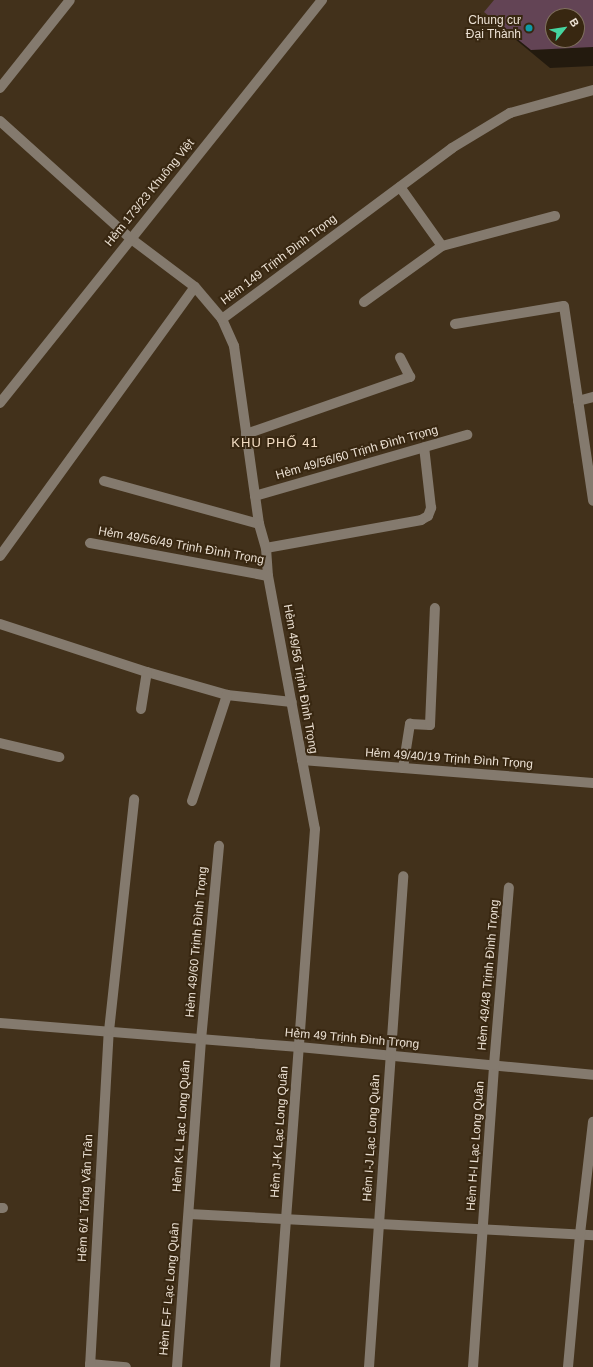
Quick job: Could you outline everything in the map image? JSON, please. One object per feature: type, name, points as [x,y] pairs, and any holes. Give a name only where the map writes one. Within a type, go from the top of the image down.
[{"type":"street","points":[[0,88],[70,0]]},
{"type":"street","name":"Hẻm 173/23 Khuông Việt","points":[[0,403],[130,238],[322,0]]},
{"type":"street","name":"Hẻm 149 Trịnh Đình Trọng","points":[[194,287],[222,319],[452,148],[510,113],[593,90]]},
{"type":"street","points":[[0,121],[130,238],[194,287],[98,418],[0,556]]},
{"type":"street","points":[[400,187],[442,246]]},
{"type":"street","points":[[364,302],[442,246],[555,216]]},
{"type":"street","points":[[455,324],[564,306],[593,502]]},
{"type":"street","name":"Hẻm 49/56 Trịnh Đình Trọng","points":[[222,319],[234,346],[259,524],[266,548],[268,576],[315,829],[299,1047]]},
{"type":"street","points":[[246,434],[410,377],[400,357]]},
{"type":"street","points":[[578,401],[593,397]]},
{"type":"street","name":"Hẻm 49/56/60 Trịnh Đình Trọng","points":[[255,496],[467,435]]},
{"type":"street","points":[[266,548],[420,520],[428,516],[431,508],[424,447]]},
{"type":"street","points":[[104,481],[259,524]]},
{"type":"street","name":"Hẻm 49/56/49 Trịnh Đình Trọng","points":[[90,543],[268,576]]},
{"type":"street","points":[[403,768],[410,724],[430,725],[435,608]]},
{"type":"street","points":[[0,624],[147,672],[227,695],[292,702]]},
{"type":"street","points":[[141,709],[147,672]]},
{"type":"street","points":[[192,801],[227,695]]},
{"type":"street","points":[[0,742],[60,757]]},
{"type":"street","name":"Hẻm 49/40/19 Trịnh Đình Trọng","points":[[302,760],[593,783]]},
{"type":"street","name":"Hẻm 6/1 Tống Văn Trân","points":[[90,1366],[109,1031],[134,799]]},
{"type":"street","name":"Hẻm 49/60 Trịnh Đình Trọng","points":[[201,1040],[219,846]]},
{"type":"street","name":"Hẻm I-J Lạc Long Quân","points":[[368,1367],[403,876]]},
{"type":"street","name":"Hẻm 49/48 Trịnh Đình Trọng","points":[[494,1065],[509,888]]},
{"type":"street","name":"Hẻm 49 Trịnh Đình Trọng","points":[[0,1023],[391,1055],[593,1075]]},
{"type":"street","name":"Hẻm K-L Lạc Long Quân","points":[[190,1214],[201,1040]]},
{"type":"street","name":"Hẻm J-K Lạc Long Quân","points":[[276,1367],[299,1047]]},
{"type":"street","name":"Hẻm H-I Lạc Long Quân","points":[[473,1367],[494,1065]]},
{"type":"street","points":[[568,1367],[580,1234],[593,1122]]},
{"type":"street","points":[[190,1214],[593,1235]]},
{"type":"street","name":"Hẻm E-F Lạc Long Quân","points":[[177,1367],[190,1214]]},
{"type":"street","points":[[90,1366],[126,1367]]},
{"type":"building","name":"Chung cư Đại Thành","points":[[494,0],[593,0],[593,47],[585,47],[585,8],[545,8],[545,48],[572,48],[531,50],[484,12]]},
{"type":"place","name":"Chung cư Đại Thành","points":[[529,28]]},
{"type":"district","name":"KHU PHỐ 41","points":[[275,443]]}]
